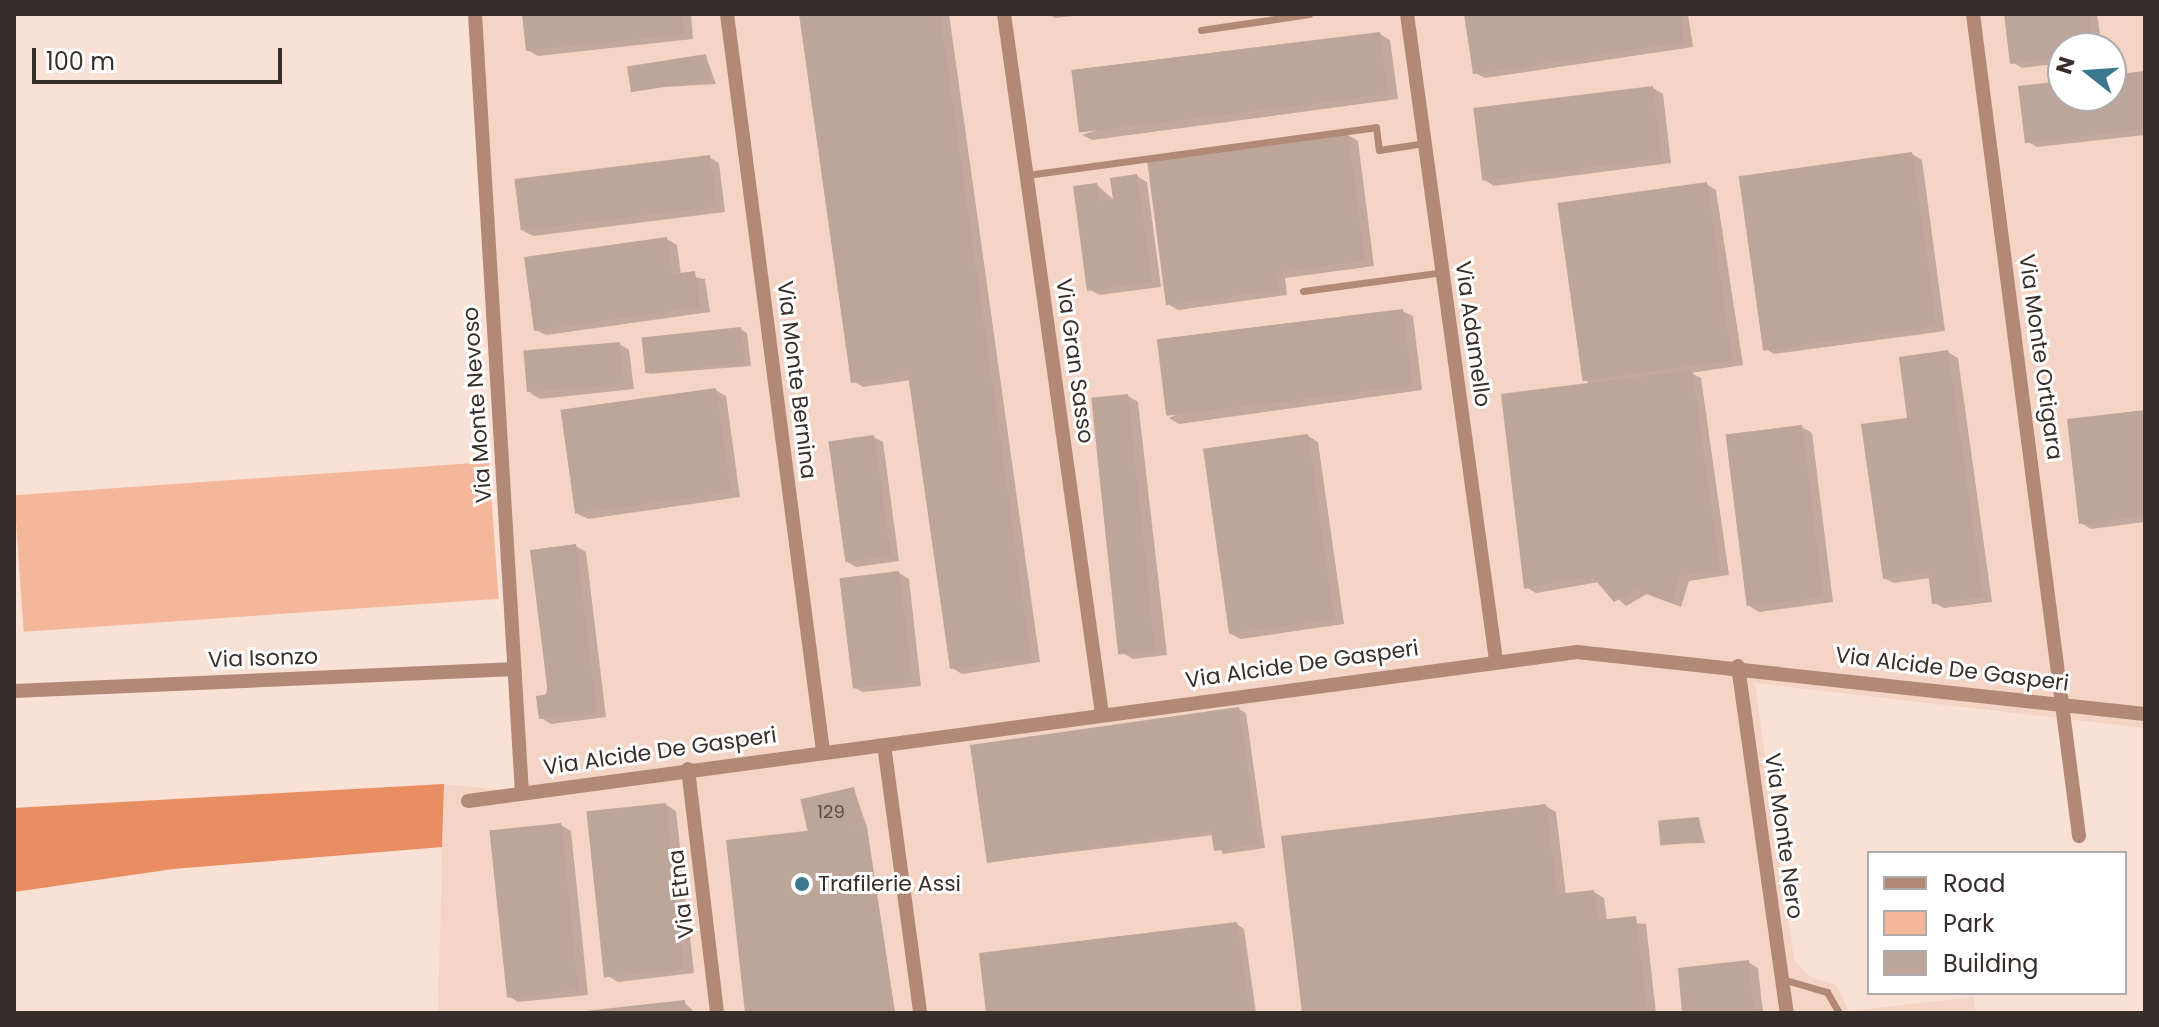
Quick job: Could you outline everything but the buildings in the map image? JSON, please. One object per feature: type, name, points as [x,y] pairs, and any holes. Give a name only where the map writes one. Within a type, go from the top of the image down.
[{"type":"street","name":"Via Monte Nevoso","points":[[475,14],[522,793]]},
{"type":"street","name":"Via Monte Bernina","points":[[727,14],[823,751]]},
{"type":"street","name":"Via Gran Sasso","points":[[1004,14],[1102,714]]},
{"type":"street","name":"Via Adamello","points":[[1407,14],[1496,660]]},
{"type":"street","name":"Via Monte Ortigara","points":[[1973,14],[2067,706],[2079,836]]},
{"type":"street","name":"Via Alcide De Gasperi","points":[[468,801],[1496,660],[1577,652],[1738,666],[2145,714]]},
{"type":"street","name":"Via Monte Nero","points":[[1738,666],[1787,1013]]},
{"type":"street","name":"Via Isonzo","points":[[14,691],[515,669]]},
{"type":"street","points":[[884,745],[920,1013]]},
{"type":"street","name":"Via Etna","points":[[688,769],[717,1013]]},
{"type":"lane","points":[[1201,30],[1309,14]]},
{"type":"lane","points":[[1027,175],[1376,127],[1379,150],[1425,143]]},
{"type":"lane","points":[[1303,291],[1443,272]]},
{"type":"lane","points":[[1782,979],[1827,992],[1839,1013]]},
{"type":"shaded area","points":[[475,14],[2145,14],[2145,728],[1755,683],[1794,960],[1809,976],[1836,985],[1849,1011],[1974,997],[1976,1013],[438,1013],[444,784],[521,792]]},
{"type":"shaded area","points":[[444,784],[442,847],[173,869],[14,892],[14,808]]},
{"type":"green space","points":[[489,462],[499,599],[24,632],[14,495]]},
{"type":"place","name":"Trafilerie Assi","points":[[802,884]]}]
